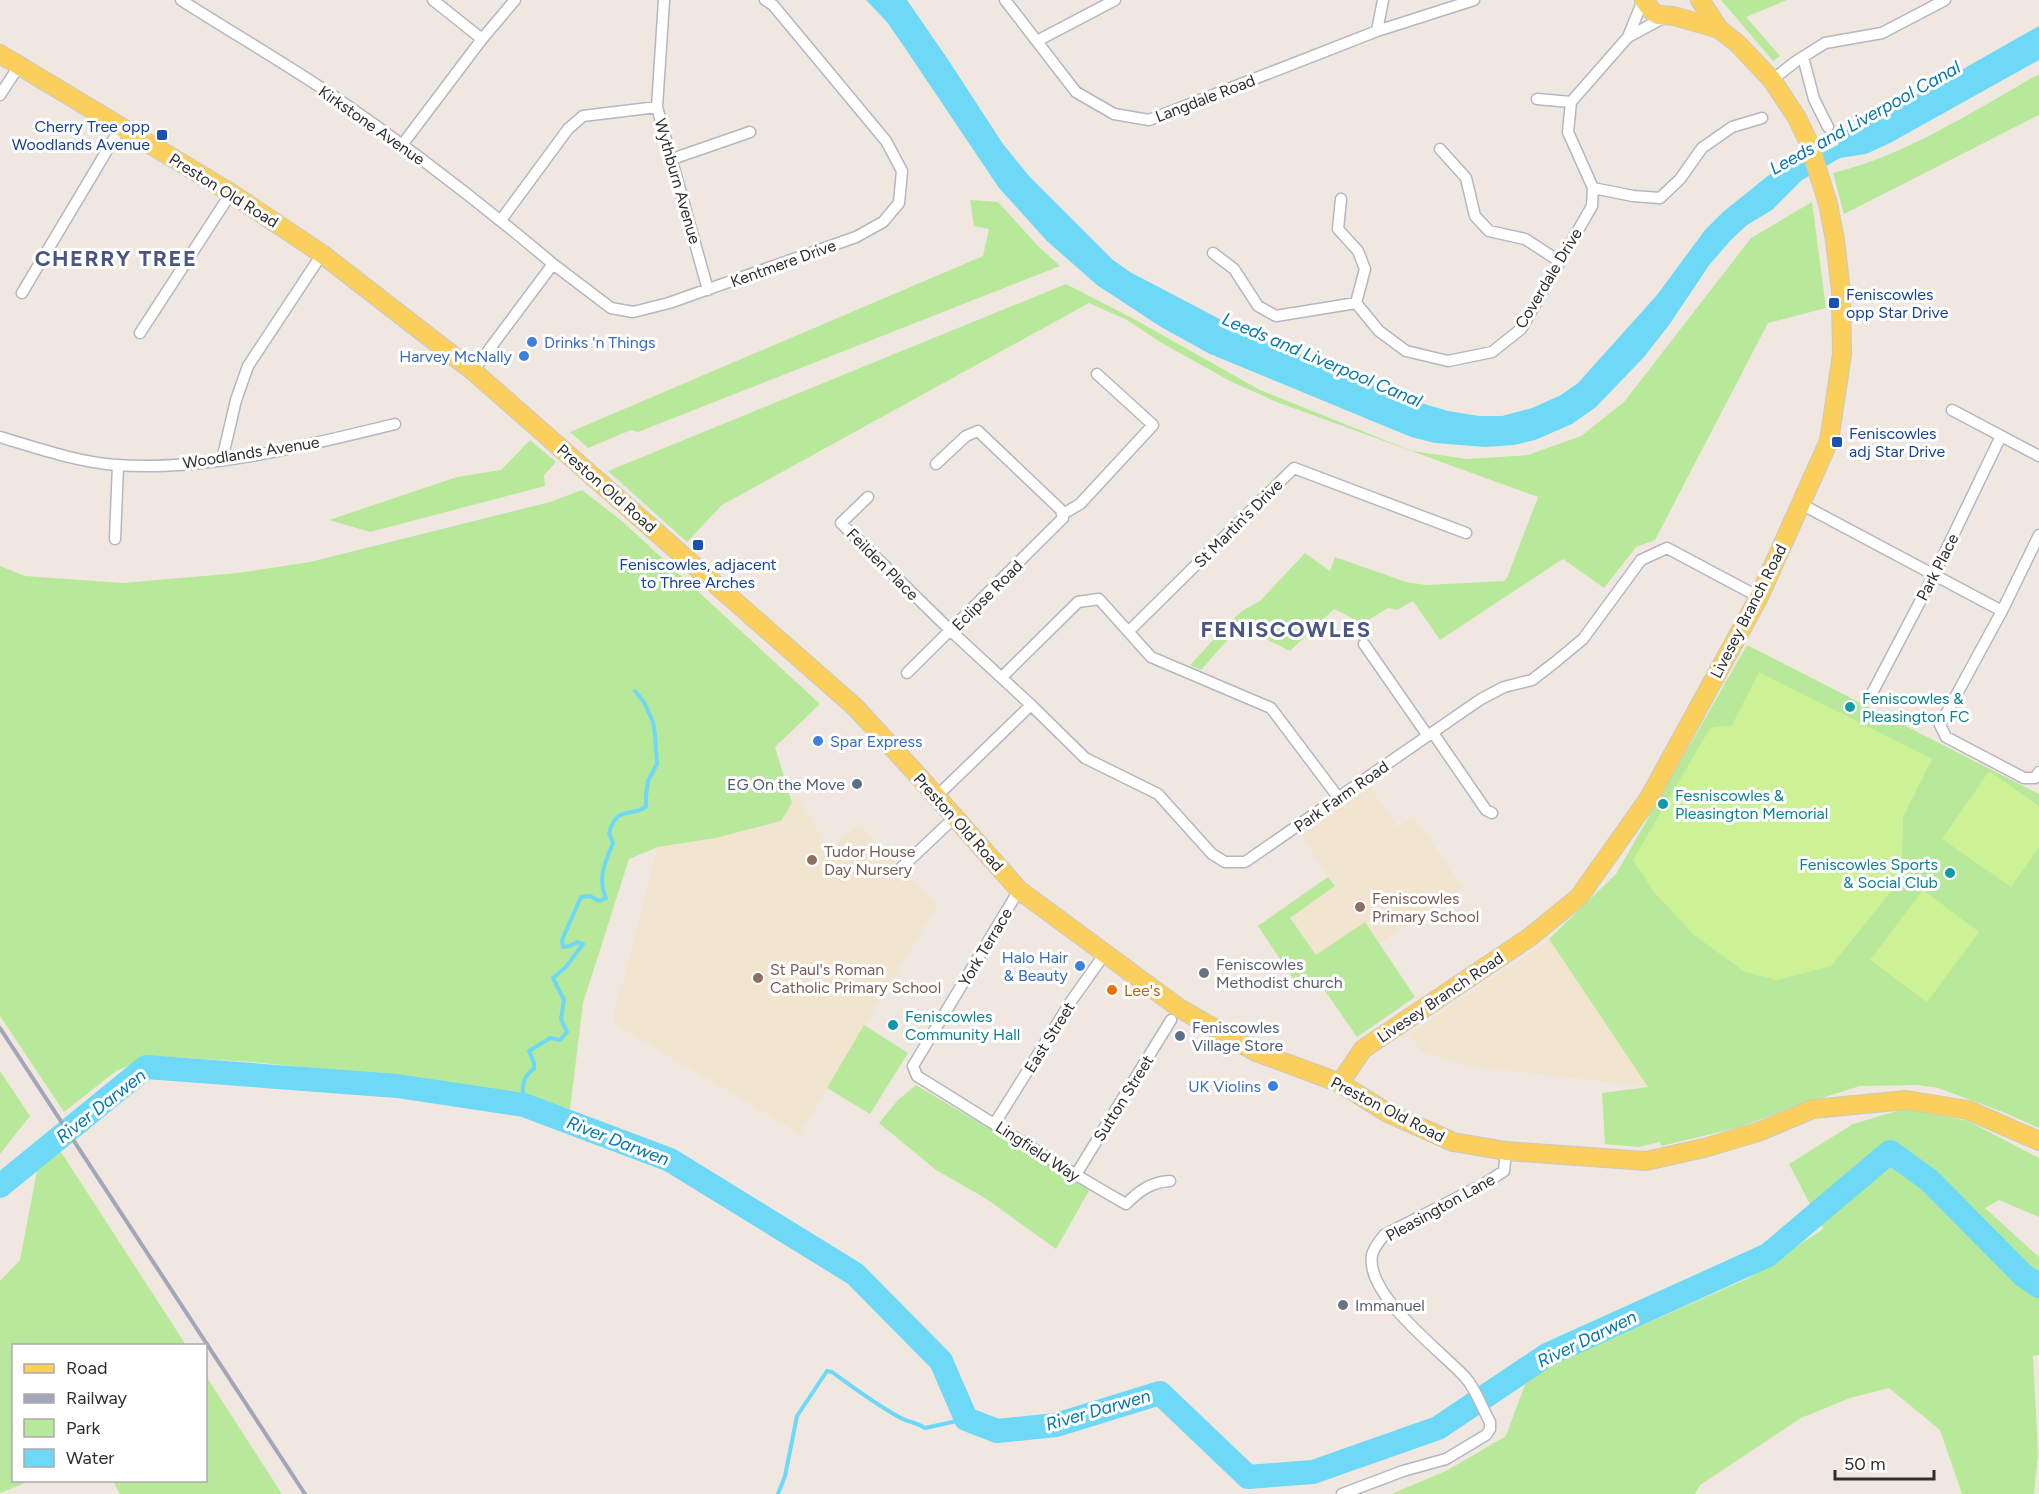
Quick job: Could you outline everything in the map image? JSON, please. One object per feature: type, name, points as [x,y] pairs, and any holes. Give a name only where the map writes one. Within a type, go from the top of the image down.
[{"type":"main road","name":"Livesey Branch Road","points":[[1644,0],[1652,11],[1719,29]]},
{"type":"main road","points":[[1670,16],[1686,10],[1692,0]]},
{"type":"main road","name":"Livesey Branch Road","points":[[1340,1083],[1363,1049],[1530,937],[1579,897],[1649,798],[1759,597],[1829,441],[1842,354],[1841,291],[1834,231],[1822,185],[1809,143],[1797,118],[1772,80],[1738,44],[1719,29],[1700,0]]},
{"type":"main road","name":"Preston Old Road","points":[[0,54],[231,193],[322,254],[473,370],[855,707],[1019,890],[1179,1008],[1256,1052],[1340,1083],[1386,1112],[1453,1142],[1506,1151],[1646,1161],[1748,1135],[1813,1109],[1906,1101],[1968,1110],[2039,1142]]},
{"type":"street","name":"Kirkstone Avenue","points":[[181,0],[331,94],[501,220],[553,264]]},
{"type":"street","points":[[433,0],[482,39]]},
{"type":"street","points":[[402,145],[482,39],[515,0]]},
{"type":"street","name":"Wythburn Avenue","points":[[664,0],[657,107],[708,290]]},
{"type":"street","name":"Kentmere Drive","points":[[553,264],[611,308],[633,312],[708,290],[856,237],[883,222],[899,203],[902,171],[886,141],[773,5],[765,0]]},
{"type":"street","name":"Langdale Road","points":[[1005,0],[1076,92],[1114,114],[1149,120],[1377,31],[1474,0]]},
{"type":"street","points":[[1037,40],[1115,0]]},
{"type":"street","points":[[1377,31],[1383,0]]},
{"type":"street","points":[[1644,0],[1628,37],[1571,102],[1568,132],[1593,188],[1633,196],[1660,198],[1680,179],[1702,148],[1732,127],[1762,118]]},
{"type":"street","points":[[1772,80],[1825,43],[1882,33],[1945,0]]},
{"type":"street","points":[[1628,37],[1670,16]]},
{"type":"street","points":[[1803,57],[1814,99],[1828,128]]},
{"type":"street","points":[[0,94],[19,66]]},
{"type":"street","points":[[1537,99],[1571,102]]},
{"type":"street","points":[[501,220],[568,129],[583,116],[657,107]]},
{"type":"street","points":[[22,293],[121,127]]},
{"type":"street","points":[[672,159],[750,132]]},
{"type":"street","points":[[1440,149],[1466,178],[1475,216],[1490,231],[1525,239],[1559,261]]},
{"type":"street","name":"Coverdale Drive","points":[[1356,303],[1378,331],[1406,351],[1448,361],[1492,352],[1521,329],[1592,206],[1593,188]]},
{"type":"street","points":[[140,333],[231,193]]},
{"type":"street","points":[[1213,253],[1234,268],[1258,306],[1276,316],[1356,303],[1365,269],[1358,251],[1338,229],[1341,199]]},
{"type":"street","points":[[222,460],[236,400],[248,366],[322,254]]},
{"type":"street","points":[[473,370],[553,264]]},
{"type":"street","name":"Eclipse Road","points":[[908,673],[1060,523],[1063,514],[1080,504],[1153,425],[1097,374]]},
{"type":"street","points":[[1952,410],[2039,456]]},
{"type":"street","name":"Woodlands Avenue","points":[[0,437],[52,453],[118,465],[171,465],[222,460],[299,446],[395,424]]},
{"type":"street","points":[[936,464],[966,436],[978,431],[1063,514]]},
{"type":"street","name":"Park Place","points":[[1870,697],[1934,575],[2001,436]]},
{"type":"street","points":[[115,539],[118,465]]},
{"type":"street","name":"St Martin's Drive","points":[[1128,631],[1294,468],[1466,533]]},
{"type":"street","name":"Feilden Place","points":[[868,497],[841,523],[951,631]]},
{"type":"street","points":[[1801,504],[2002,611]]},
{"type":"street","points":[[2039,535],[2002,611],[1940,725],[1946,736],[2024,778],[2035,778],[2039,772]]},
{"type":"street","name":"Park Farm Road","points":[[951,631],[1085,758],[1158,794],[1212,854],[1225,862],[1245,862],[1481,699],[1504,687],[1532,680],[1582,639],[1641,560],[1667,548],[1759,597]]},
{"type":"street","points":[[1002,677],[1078,602],[1099,599],[1151,657],[1271,708],[1338,797]]},
{"type":"street","points":[[1364,644],[1486,810],[1492,813]]},
{"type":"street","points":[[936,796],[1030,705]]},
{"type":"street","points":[[900,869],[954,818]]},
{"type":"street","name":"York Terrace","points":[[913,1066],[1019,890]]},
{"type":"street","name":"East Street","points":[[995,1123],[1072,1000],[1106,952]]},
{"type":"street","name":"Sutton Street","points":[[1075,1176],[1171,1020]]},
{"type":"street","name":"Lingfield Way","points":[[913,1066],[917,1076],[995,1123],[1075,1176],[1126,1204],[1137,1192],[1157,1182],[1170,1181]]},
{"type":"street","name":"Pleasington Lane","points":[[1342,1494],[1403,1471],[1446,1459],[1486,1436],[1490,1429],[1490,1422],[1467,1379],[1386,1298],[1374,1275],[1372,1255],[1374,1248],[1384,1235],[1484,1184],[1503,1171],[1506,1151]]},
{"type":"shaded area","name":"Feniscowles Primary School","points":[[1370,786],[1398,827],[1414,816],[1463,888],[1379,944],[1415,997],[1357,1037],[1319,982],[1302,992],[1258,926],[1328,877],[1301,836]]},
{"type":"shaded area","name":"St Paul's Roman Catholic Primary School","points":[[797,794],[828,850],[860,823],[901,870],[938,904],[800,1134],[612,1022],[658,847],[781,821]]},
{"type":"shaded area","points":[[1549,940],[1648,1087],[1469,1066],[1421,1051],[1409,1034]]},
{"type":"green space","points":[[1721,0],[1787,0],[1746,17],[1780,56],[1773,61]]},
{"type":"green space","points":[[2039,74],[2039,115],[1844,214],[1833,173],[1913,144]]},
{"type":"green space","points":[[970,200],[998,202],[1038,246],[1060,266],[638,432],[631,430],[588,448],[570,432],[983,256],[989,229],[974,226]]},
{"type":"green space","points":[[1812,202],[1826,308],[1768,323],[1655,540],[1636,547],[1604,588],[1563,559],[1440,640],[1413,601],[1397,610],[1388,608],[1360,625],[1334,609],[1290,651],[1240,626],[1201,670],[1190,665],[1242,611],[1260,601],[1305,553],[1330,571],[1335,557],[1406,582],[1426,585],[1504,581],[1538,497],[1274,401],[1230,381],[1160,342],[1127,320],[1089,303],[722,505],[687,542],[608,471],[1066,284],[1132,318],[1260,390],[1412,451],[1467,459],[1528,455],[1581,436],[1624,402],[1751,238]]},
{"type":"green space","points":[[530,440],[556,462],[544,475],[545,486],[370,532],[329,520],[457,477],[501,470]]},
{"type":"green space","points":[[582,490],[622,521],[820,704],[775,747],[792,803],[781,821],[715,838],[658,847],[629,859],[583,1003],[570,1109],[541,1100],[419,1078],[251,1062],[154,1056],[116,1071],[64,1112],[0,1016],[0,566],[25,576],[123,583],[238,573],[310,562],[550,502]]},
{"type":"green space","points":[[1747,645],[2039,794],[2039,1128],[1938,1088],[1917,1085],[1860,1086],[1793,1107],[1741,1127],[1661,1146],[1660,1142],[1638,1147],[1605,1144],[1602,1093],[1648,1087],[1549,939],[1616,874]]},
{"type":"green space","points":[[1759,672],[1932,759],[1903,817],[1902,878],[1831,966],[1777,980],[1745,972],[1694,935],[1654,892],[1633,860],[1710,728],[1732,725]]},
{"type":"green space","points":[[1989,771],[2039,806],[2039,847],[2011,887],[1942,839]]},
{"type":"green space","points":[[1328,877],[1335,886],[1290,918],[1316,955],[1365,922],[1415,997],[1357,1037],[1319,982],[1302,992],[1258,926]]},
{"type":"green space","points":[[1923,890],[1979,932],[1927,1002],[1870,960]]},
{"type":"green space","points":[[864,1025],[908,1053],[870,1114],[827,1088]]},
{"type":"green space","points":[[0,1071],[30,1116],[0,1154]]},
{"type":"green space","points":[[916,1085],[1090,1189],[1056,1249],[985,1198],[936,1170],[879,1123],[898,1100]]},
{"type":"green space","points":[[1907,1108],[1968,1121],[2039,1158],[2039,1217],[1999,1200],[1985,1208],[2039,1257],[2039,1355],[2033,1356],[2038,1454],[2034,1494],[1962,1494],[1940,1430],[1889,1388],[1850,1398],[1801,1418],[1700,1485],[1695,1494],[1391,1494],[1446,1471],[1506,1436],[1528,1376],[1749,1278],[1823,1229],[1789,1164],[1853,1124]]},
{"type":"green space","points":[[61,1152],[185,1344],[12,1344],[12,1482],[26,1482],[0,1493],[0,1281],[20,1260],[39,1160]]},
{"type":"green space","points":[[207,1378],[282,1494],[120,1494],[114,1482],[207,1482]]},
{"type":"water","points":[[866,0],[907,0],[1003,144],[1029,176],[1113,260],[1130,272],[1231,325],[1408,399],[1448,411],[1479,416],[1502,416],[1532,408],[1561,395],[1578,383],[1657,295],[1705,230],[1723,212],[1769,175],[1784,166],[1796,166],[1838,145],[1842,133],[1852,126],[1933,86],[2039,26],[2039,60],[1890,143],[1866,154],[1840,158],[1802,180],[1772,210],[1747,225],[1731,240],[1710,264],[1669,325],[1644,357],[1596,407],[1572,424],[1535,440],[1514,445],[1485,447],[1435,443],[1411,437],[1210,354],[1161,327],[1097,285],[1047,241],[999,188],[887,22]]},
{"type":"waterway","points":[[524,1105],[525,1080],[534,1069],[529,1051],[550,1038],[560,1040],[567,1032],[561,1019],[564,1000],[553,978],[566,967],[583,944],[577,942],[563,947],[562,940],[581,897],[590,896],[599,901],[606,898],[602,877],[613,843],[609,833],[612,824],[620,815],[646,807],[648,781],[657,764],[655,735],[653,722],[644,702],[635,691]]},
{"type":"waterway","name":"River Darwen","points":[[0,1186],[146,1067],[397,1086],[524,1105],[670,1160],[855,1274],[941,1361],[966,1419],[997,1431],[1056,1425],[1160,1393],[1248,1477],[1313,1472],[1438,1428],[1547,1355],[1768,1255],[1890,1152],[1929,1180],[2023,1275],[2039,1286]]},
{"type":"waterway","points":[[778,1494],[785,1476],[797,1416],[827,1371],[832,1372],[902,1419],[925,1428],[966,1419]]},
{"type":"railway","points":[[0,1028],[207,1344]]},
{"type":"railway","points":[[207,1344],[305,1494]]},
{"type":"place","name":"Cherry Tree opp Woodlands Avenue","points":[[162,135]]},
{"type":"place","name":"Feniscowles opp Star Drive","points":[[1834,303]]},
{"type":"place","name":"Drinks 'n Things","points":[[532,342]]},
{"type":"place","name":"Harvey McNally","points":[[524,356]]},
{"type":"place","name":"Feniscowles adj Star Drive","points":[[1837,442]]},
{"type":"place","name":"Feniscowles, adjacent to Three Arches","points":[[698,545]]},
{"type":"place","name":"Feniscowles & Pleasington FC","points":[[1850,707]]},
{"type":"place","name":"Spar Express","points":[[818,741]]},
{"type":"place","name":"EG On the Move","points":[[857,784]]},
{"type":"place","name":"Fesniscowles & Pleasington Memorial","points":[[1663,804]]},
{"type":"place","name":"Tudor House Day Nursery","points":[[812,860]]},
{"type":"place","name":"Feniscowles Sports & Social Club","points":[[1950,873]]},
{"type":"place","name":"Feniscowles Primary School","points":[[1360,907]]},
{"type":"place","name":"Halo Hair & Beauty","points":[[1080,966]]},
{"type":"place","name":"Feniscowles Methodist church","points":[[1204,973]]},
{"type":"place","name":"St Paul's Roman Catholic Primary School","points":[[758,978]]},
{"type":"place","name":"Lee's","points":[[1112,990]]},
{"type":"place","name":"Feniscowles Community Hall","points":[[893,1025]]},
{"type":"place","name":"Feniscowles Village Store","points":[[1180,1036]]},
{"type":"place","name":"UK Violins","points":[[1273,1086]]},
{"type":"place","name":"Immanuel","points":[[1343,1305]]},
{"type":"district","name":"CHERRY TREE","points":[[116,258]]},
{"type":"district","name":"FENISCOWLES","points":[[1286,629]]},
{"type":"water label","name":"Leeds and Liverpool Canal","points":[[1865,118]]},
{"type":"water label","name":"Leeds and Liverpool Canal","points":[[1322,360]]}]
